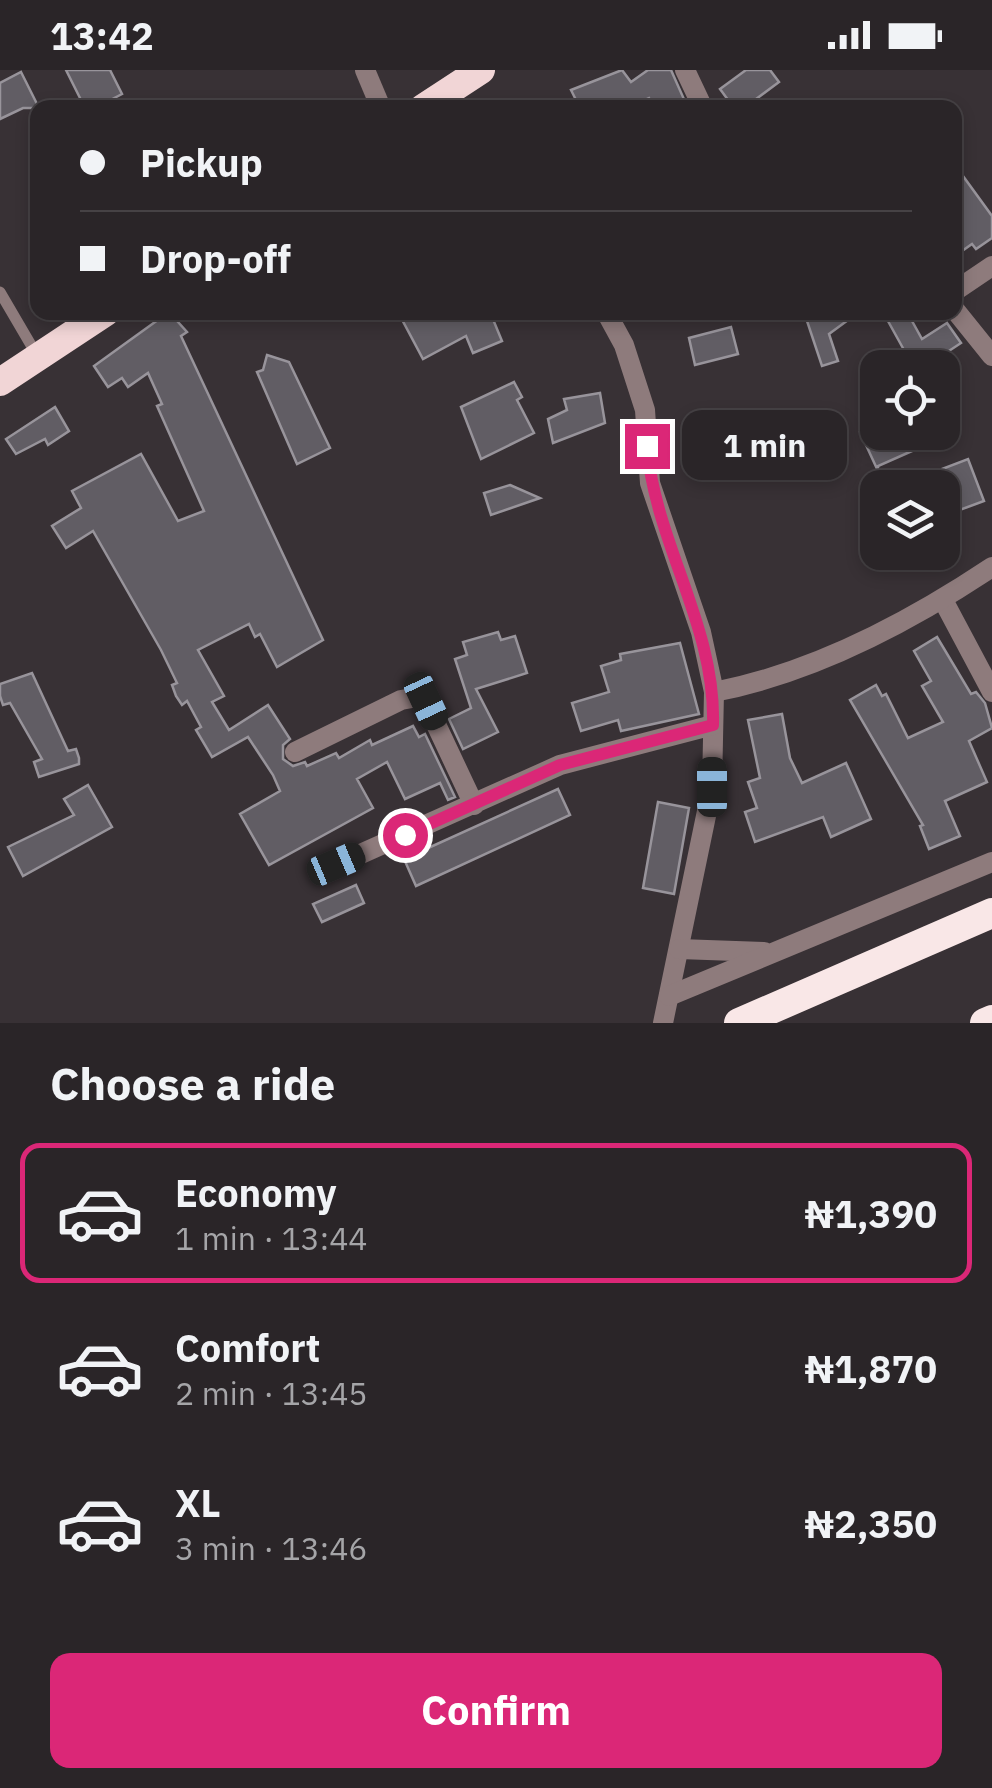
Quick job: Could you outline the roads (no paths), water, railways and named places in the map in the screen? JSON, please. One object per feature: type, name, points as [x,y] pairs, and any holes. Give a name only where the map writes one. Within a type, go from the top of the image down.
[{"type":"highway","points":[[444,100],[481,70]]},
{"type":"highway","points":[[0,382],[94,320]]},
{"type":"highway","points":[[739,1023],[992,913]]},
{"type":"street","points":[[364,70],[378,100]]},
{"type":"street","points":[[685,70],[699,100]]},
{"type":"street","points":[[962,287],[992,266]]},
{"type":"street","points":[[962,319],[992,356]]},
{"type":"street","points":[[610,320],[624,344],[645,410],[650,483],[701,632],[714,692],[712,787],[663,1023]]},
{"type":"street","points":[[714,692],[798,670],[943,600],[992,567]]},
{"type":"street","points":[[943,600],[992,692]]},
{"type":"street","points":[[295,752],[401,700],[418,697],[426,701],[474,806]]},
{"type":"street","points":[[336,864],[560,765],[713,725]]},
{"type":"street","points":[[669,996],[992,862]]},
{"type":"street","points":[[679,948],[771,952]]},
{"type":"lane","points":[[0,292],[38,356]]}]
